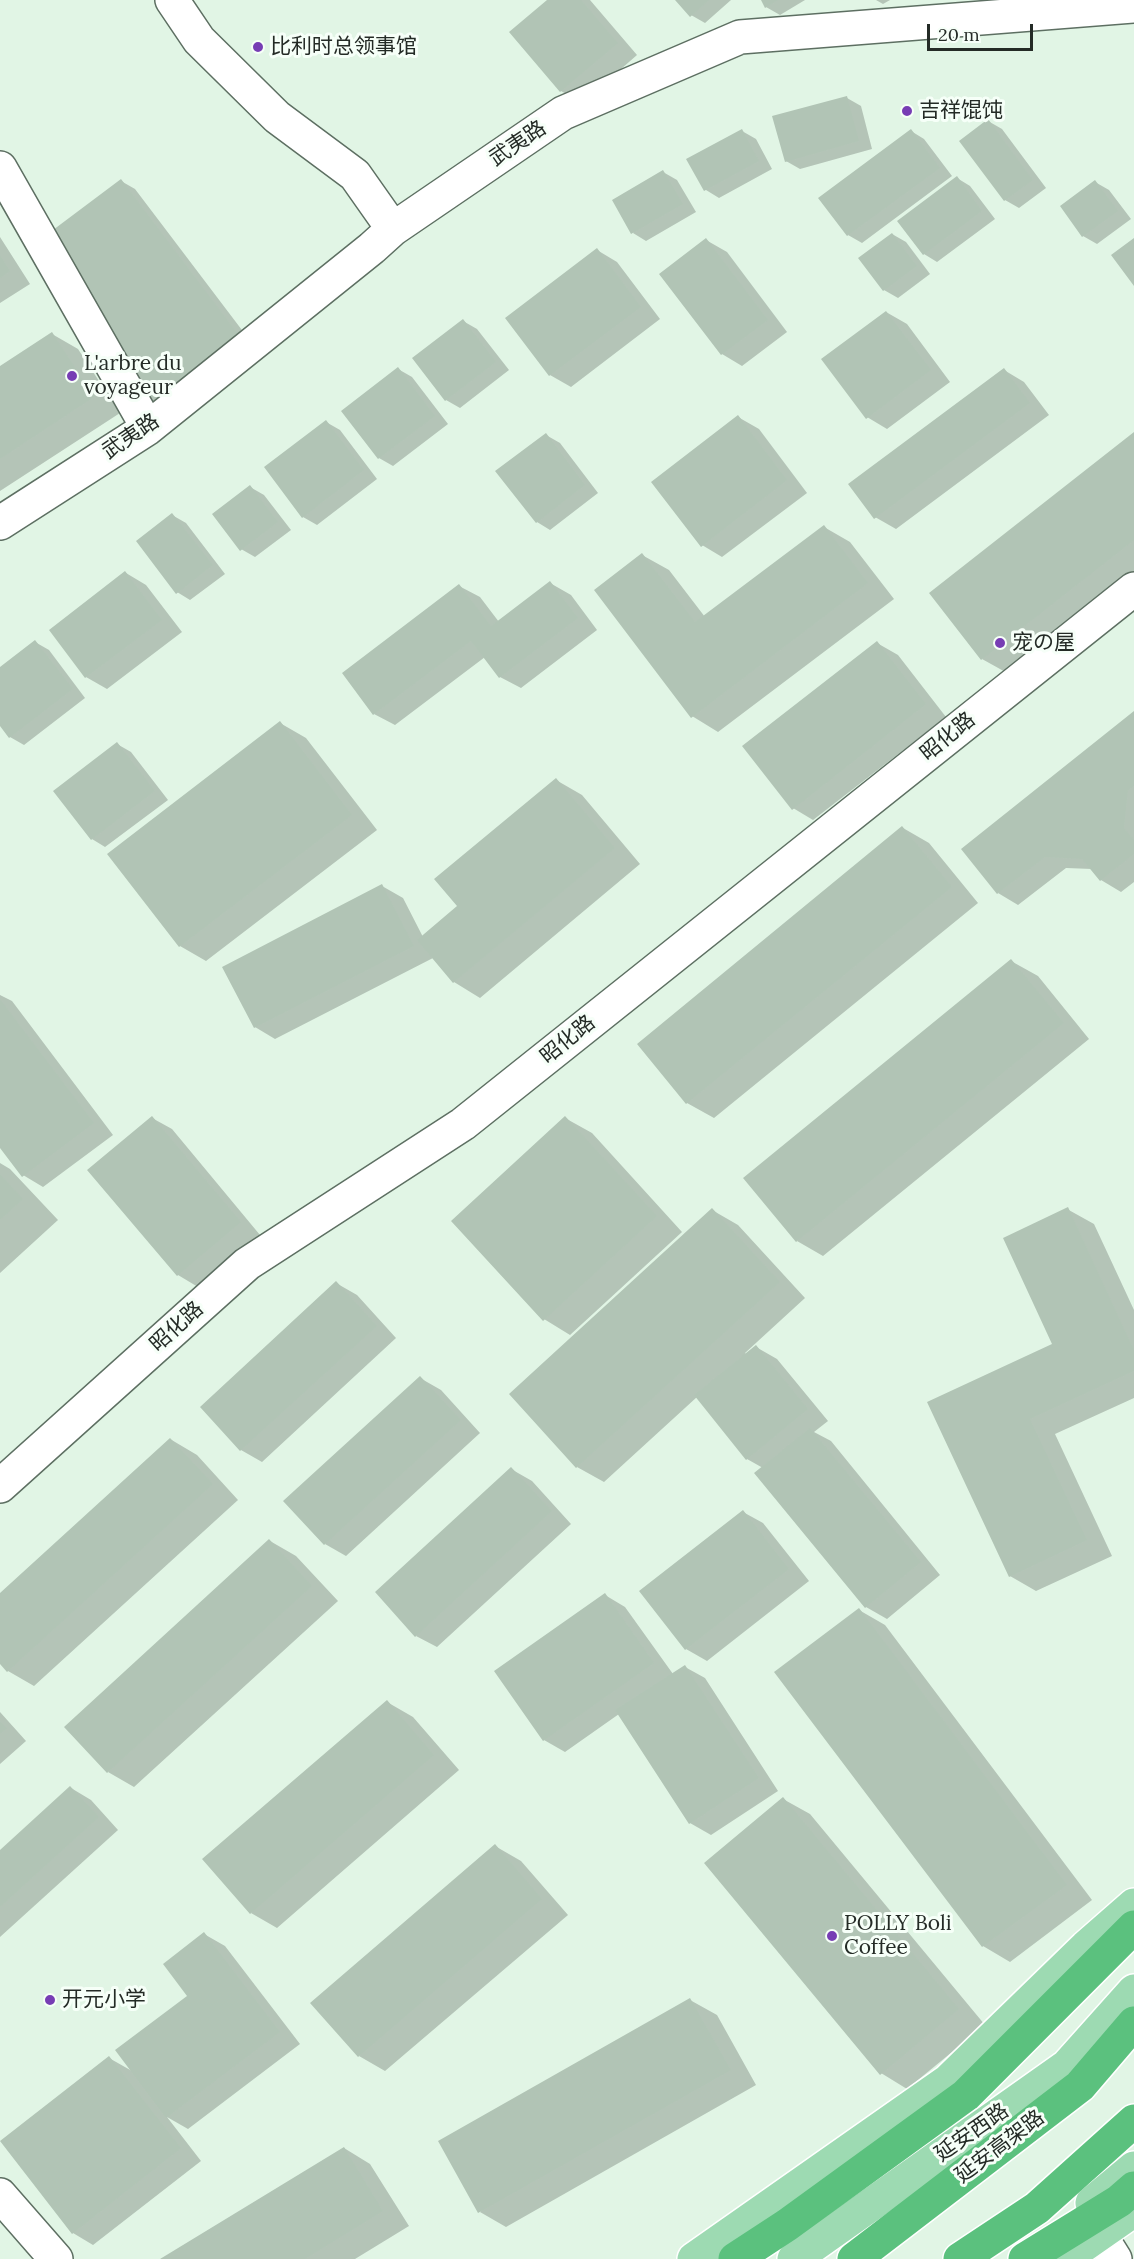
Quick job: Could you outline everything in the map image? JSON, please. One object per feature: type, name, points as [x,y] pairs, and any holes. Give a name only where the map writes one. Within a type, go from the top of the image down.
[{"type":"highway","points":[[735,2259],[787,2225],[966,2095],[1134,1927]]},
{"type":"highway","name":"延安高架路","points":[[854,2259],[1080,2086],[1134,2023]]},
{"type":"highway","points":[[960,2259],[1037,2208],[1134,2121]]},
{"type":"highway","points":[[1024,2259],[1119,2201],[1134,2188]]},
{"type":"main road","points":[[694,2259],[948,2081],[1086,1947],[1134,1905]]},
{"type":"main road","name":"延安西路","points":[[794,2259],[1067,2066],[1134,1990]]},
{"type":"main road","points":[[1024,2259],[1134,2168]]},
{"type":"main road","points":[[1064,2259],[1108,2247],[1134,2210]]},
{"type":"street","points":[[172,0],[199,40],[277,117],[355,175],[393,229]]},
{"type":"street","name":"武夷路","points":[[0,523],[148,428],[393,229],[563,113],[740,37],[1134,6]]},
{"type":"street","points":[[0,168],[148,428]]},
{"type":"street","name":"昭化路","points":[[0,1486],[247,1264],[463,1124],[1134,589]]},
{"type":"street","points":[[0,2195],[56,2259]]},
{"type":"building","points":[[547,0],[581,0],[618,43],[560,92],[509,32]]},
{"type":"building","points":[[675,0],[709,0],[690,17]]},
{"type":"building","points":[[761,0],[778,0],[765,8]]},
{"type":"building","points":[[847,96],[859,141],[785,162],[772,116]]},
{"type":"building","points":[[988,119],[1033,180],[1004,201],[959,141]]},
{"type":"building","points":[[742,129],[759,161],[704,191],[686,159]]},
{"type":"building","points":[[911,129],[940,168],[847,236],[818,198]]},
{"type":"building","points":[[663,170],[683,204],[631,234],[612,200]]},
{"type":"building","points":[[957,176],[982,211],[923,255],[897,221]]},
{"type":"building","points":[[121,179],[238,334],[148,403],[49,233]]},
{"type":"building","points":[[1095,180],[1118,211],[1082,237],[1060,206]]},
{"type":"building","points":[[892,233],[917,266],[883,291],[858,258]]},
{"type":"building","points":[[706,238],[768,320],[721,355],[659,274]]},
{"type":"building","points":[[1134,238],[1134,286],[1111,255]]},
{"type":"building","points":[[597,248],[641,307],[549,376],[505,318]]},
{"type":"building","points":[[0,255],[10,271],[0,278]]},
{"type":"building","points":[[886,311],[931,370],[866,419],[821,359]]},
{"type":"building","points":[[463,319],[496,362],[445,401],[412,358]]},
{"type":"building","points":[[52,332],[94,397],[0,459],[0,366]]},
{"type":"building","points":[[398,367],[435,416],[378,459],[341,411]]},
{"type":"building","points":[[1004,368],[1030,403],[874,519],[848,484]]},
{"type":"building","points":[[738,415],[787,480],[701,547],[651,482]]},
{"type":"building","points":[[326,420],[364,470],[302,518],[264,467]]},
{"type":"building","points":[[1134,432],[1134,540],[981,660],[929,593]]},
{"type":"building","points":[[546,433],[585,485],[536,523],[495,471]]},
{"type":"building","points":[[250,485],[278,522],[240,551],[212,514]]},
{"type":"building","points":[[172,513],[213,565],[176,594],[136,541]]},
{"type":"building","points":[[824,525],[868,583],[691,718],[594,590],[642,553],[695,622]]},
{"type":"building","points":[[125,571],[162,620],[85,678],[49,630]]},
{"type":"building","points":[[550,581],[578,618],[499,678],[471,641],[373,715],[342,673],[459,584],[491,626]]},
{"type":"building","points":[[35,640],[73,689],[9,738],[0,726],[0,667]]},
{"type":"building","points":[[877,641],[926,704],[792,810],[742,746]]},
{"type":"building","points":[[1134,711],[1134,786],[1128,790],[1124,828],[1134,840],[1134,854],[1100,881],[1082,859],[1045,857],[997,894],[961,849]]},
{"type":"building","points":[[280,721],[352,815],[179,947],[107,854]]},
{"type":"building","points":[[117,742],[155,791],[91,840],[53,791]]},
{"type":"building","points":[[556,778],[615,848],[453,983],[417,940],[457,906],[434,879]]},
{"type":"building","points":[[902,826],[952,887],[686,1104],[637,1044]]},
{"type":"building","points":[[382,884],[414,946],[254,1028],[222,967]]},
{"type":"building","points":[[1011,959],[1064,1023],[796,1242],[743,1178]]},
{"type":"building","points":[[0,999],[94,1123],[22,1177],[0,1148]]},
{"type":"building","points":[[152,1116],[241,1222],[177,1276],[87,1170]]},
{"type":"building","points":[[565,1116],[657,1216],[543,1321],[451,1221]]},
{"type":"building","points":[[0,1174],[23,1199],[0,1220]]},
{"type":"building","points":[[1068,1207],[1134,1350],[1134,1371],[1030,1419],[1087,1540],[1009,1577],[927,1402],[1052,1344],[1003,1238]]},
{"type":"building","points":[[712,1208],[780,1282],[576,1468],[509,1394]]},
{"type":"building","points":[[336,1281],[377,1326],[240,1451],[200,1407]]},
{"type":"building","points":[[756,1345],[808,1409],[746,1460],[694,1395]]},
{"type":"building","points":[[420,1376],[461,1420],[324,1545],[283,1501]]},
{"type":"building","points":[[810,1428],[921,1562],[865,1608],[754,1473]]},
{"type":"building","points":[[170,1438],[213,1484],[7,1672],[0,1664],[0,1593]]},
{"type":"building","points":[[511,1467],[552,1511],[415,1637],[375,1592]]},
{"type":"building","points":[[743,1510],[789,1569],[685,1650],[639,1591]]},
{"type":"building","points":[[269,1539],[312,1586],[107,1773],[64,1727]]},
{"type":"building","points":[[605,1593],[654,1663],[543,1741],[494,1671]]},
{"type":"building","points":[[859,1608],[1067,1885],[982,1947],[774,1672]]},
{"type":"building","points":[[685,1665],[759,1778],[689,1824],[615,1710]]},
{"type":"building","points":[[387,1700],[434,1755],[250,1914],[202,1859]]},
{"type":"building","points":[[0,1721],[7,1728],[0,1734]]},
{"type":"building","points":[[70,1786],[99,1817],[0,1907],[0,1850]]},
{"type":"building","name":"POLLY Boli Coffee","points":[[783,1797],[959,2009],[880,2075],[704,1863]]},
{"type":"building","points":[[495,1844],[542,1899],[358,2057],[310,2003]]},
{"type":"building","points":[[204,1932],[280,2032],[166,2118],[115,2050],[187,1996],[163,1964]]},
{"type":"building","points":[[690,1998],[731,2070],[478,2213],[438,2141]]},
{"type":"building","points":[[109,2056],[181,2148],[72,2234],[0,2141]]},
{"type":"building","points":[[344,2147],[383,2211],[305,2259],[160,2259]]},
{"type":"place","name":"比利时总领事馆","points":[[258,47]]},
{"type":"place","name":"吉祥馄饨","points":[[907,111]]},
{"type":"place","name":"L'arbre du voyageur","points":[[72,376]]},
{"type":"place","name":"宠の屋","points":[[1000,643]]},
{"type":"place","name":"POLLY Boli Coffee","points":[[832,1936]]},
{"type":"place","name":"开元小学","points":[[50,2000]]}]
